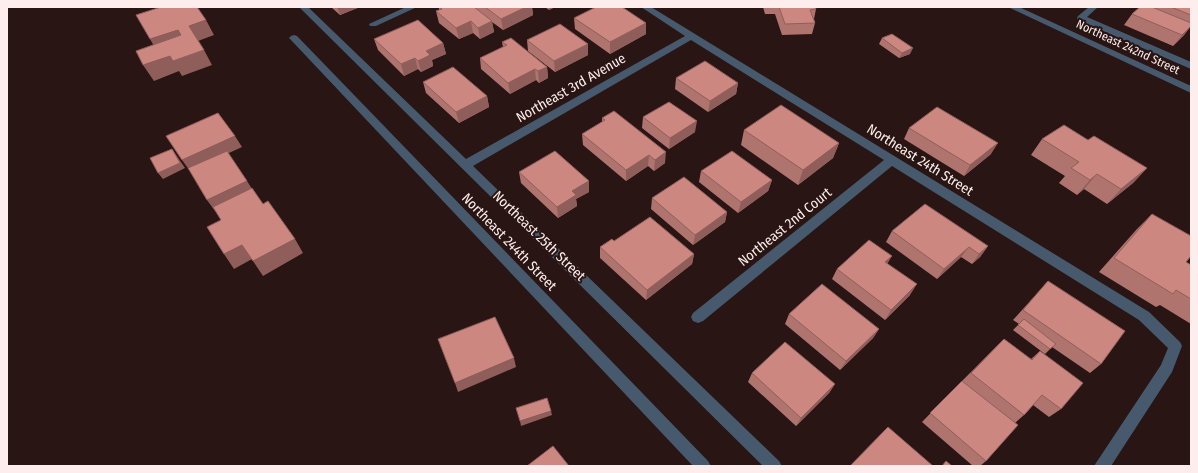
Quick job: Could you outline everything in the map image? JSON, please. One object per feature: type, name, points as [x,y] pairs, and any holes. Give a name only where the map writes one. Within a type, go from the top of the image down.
[{"type":"street","name":"Northeast 25th Street","points":[[303,7],[774,466]]},
{"type":"street","points":[[373,24],[413,7]]},
{"type":"street","name":"Northeast 24th Street","points":[[645,7],[1144,316],[1174,346],[1168,368],[1102,466]]},
{"type":"street","name":"Northeast 242nd Street","points":[[1012,7],[1191,90]]},
{"type":"street","points":[[1094,7],[1081,18],[1191,66]]},
{"type":"street","name":"Northeast 3rd Avenue","points":[[466,165],[691,36]]},
{"type":"street","name":"Northeast 244th Street","points":[[294,38],[702,466]]},
{"type":"street","name":"Northeast 2nd Court","points":[[698,317],[892,160]]},
{"type":"building","points":[[161,7],[197,7],[206,20],[189,26],[204,50],[173,61],[170,56],[143,65],[136,51],[181,35],[178,30],[150,39],[136,15]]},
{"type":"building","points":[[439,7],[474,7],[492,21],[478,28],[471,21],[456,28],[436,11],[442,9]]},
{"type":"building","points":[[485,7],[526,7],[501,19]]},
{"type":"building","points":[[596,7],[622,7],[646,23],[610,42],[574,18]]},
{"type":"building","points":[[779,7],[815,7],[816,9],[810,10],[815,23],[785,24]]},
{"type":"building","points":[[1140,7],[1152,7],[1191,23],[1191,26],[1182,35],[1132,14]]},
{"type":"building","points":[[1171,7],[1191,7],[1191,15]]},
{"type":"building","points":[[418,20],[443,43],[426,51],[430,55],[418,61],[415,58],[401,64],[374,39]]},
{"type":"building","points":[[560,24],[588,44],[554,61],[527,40]]},
{"type":"building","points":[[892,34],[913,48],[902,53],[882,38]]},
{"type":"building","points":[[511,38],[547,67],[538,71],[535,69],[508,83],[480,58],[507,45],[502,42]]},
{"type":"building","points":[[705,61],[738,83],[710,101],[676,78]]},
{"type":"building","points":[[453,67],[487,96],[456,112],[423,82]]},
{"type":"building","points":[[669,102],[697,121],[670,138],[643,117]]},
{"type":"building","points":[[781,105],[839,143],[803,170],[744,130]]},
{"type":"building","points":[[937,107],[998,143],[970,165],[909,128]]},
{"type":"building","points":[[614,111],[666,152],[655,160],[649,155],[626,170],[582,134],[605,120],[602,118]]},
{"type":"building","points":[[218,113],[235,136],[182,160],[166,136]]},
{"type":"building","points":[[1064,125],[1088,140],[1094,136],[1147,168],[1121,189],[1097,174],[1090,180],[1071,168],[1079,162],[1042,139]]},
{"type":"building","points":[[172,149],[180,163],[158,173],[150,158]]},
{"type":"building","points":[[227,151],[247,181],[207,200],[188,168]]},
{"type":"building","points":[[555,151],[589,181],[572,191],[576,195],[557,207],[519,172]]},
{"type":"building","points":[[732,151],[772,180],[741,202],[701,171]]},
{"type":"building","points":[[684,177],[727,212],[695,235],[652,198]]},
{"type":"building","points":[[252,188],[263,204],[268,201],[295,239],[253,261],[242,245],[224,254],[207,227],[221,220],[213,207]]},
{"type":"building","points":[[925,204],[988,246],[979,254],[969,247],[944,269],[892,231]]},
{"type":"building","points":[[1152,214],[1191,236],[1191,256],[1186,262],[1191,265],[1191,299],[1176,290],[1173,294],[1114,258]]},
{"type":"building","points":[[650,217],[694,254],[647,290],[600,247],[612,239],[614,241]]},
{"type":"building","points":[[869,240],[892,256],[885,262],[917,284],[891,310],[837,269]]},
{"type":"building","points":[[1048,281],[1125,331],[1101,364],[1023,310]]},
{"type":"building","points":[[822,284],[879,329],[846,361],[789,314]]},
{"type":"building","points":[[495,317],[514,358],[455,383],[438,339]]},
{"type":"building","points":[[1024,319],[1056,344],[1050,349],[1018,325]]},
{"type":"building","points":[[1004,339],[1032,360],[1040,351],[1083,383],[1061,409],[1042,395],[1024,415],[971,373]]},
{"type":"building","points":[[785,342],[835,384],[801,418],[752,373]]},
{"type":"building","points":[[962,381],[1018,425],[986,461],[930,413]]},
{"type":"building","points":[[547,398],[551,411],[520,421],[516,408]]},
{"type":"building","points":[[888,427],[933,466],[850,466]]},
{"type":"building","points":[[553,446],[569,466],[527,466]]},
{"type":"building","points":[[946,461],[952,466],[942,466]]}]
